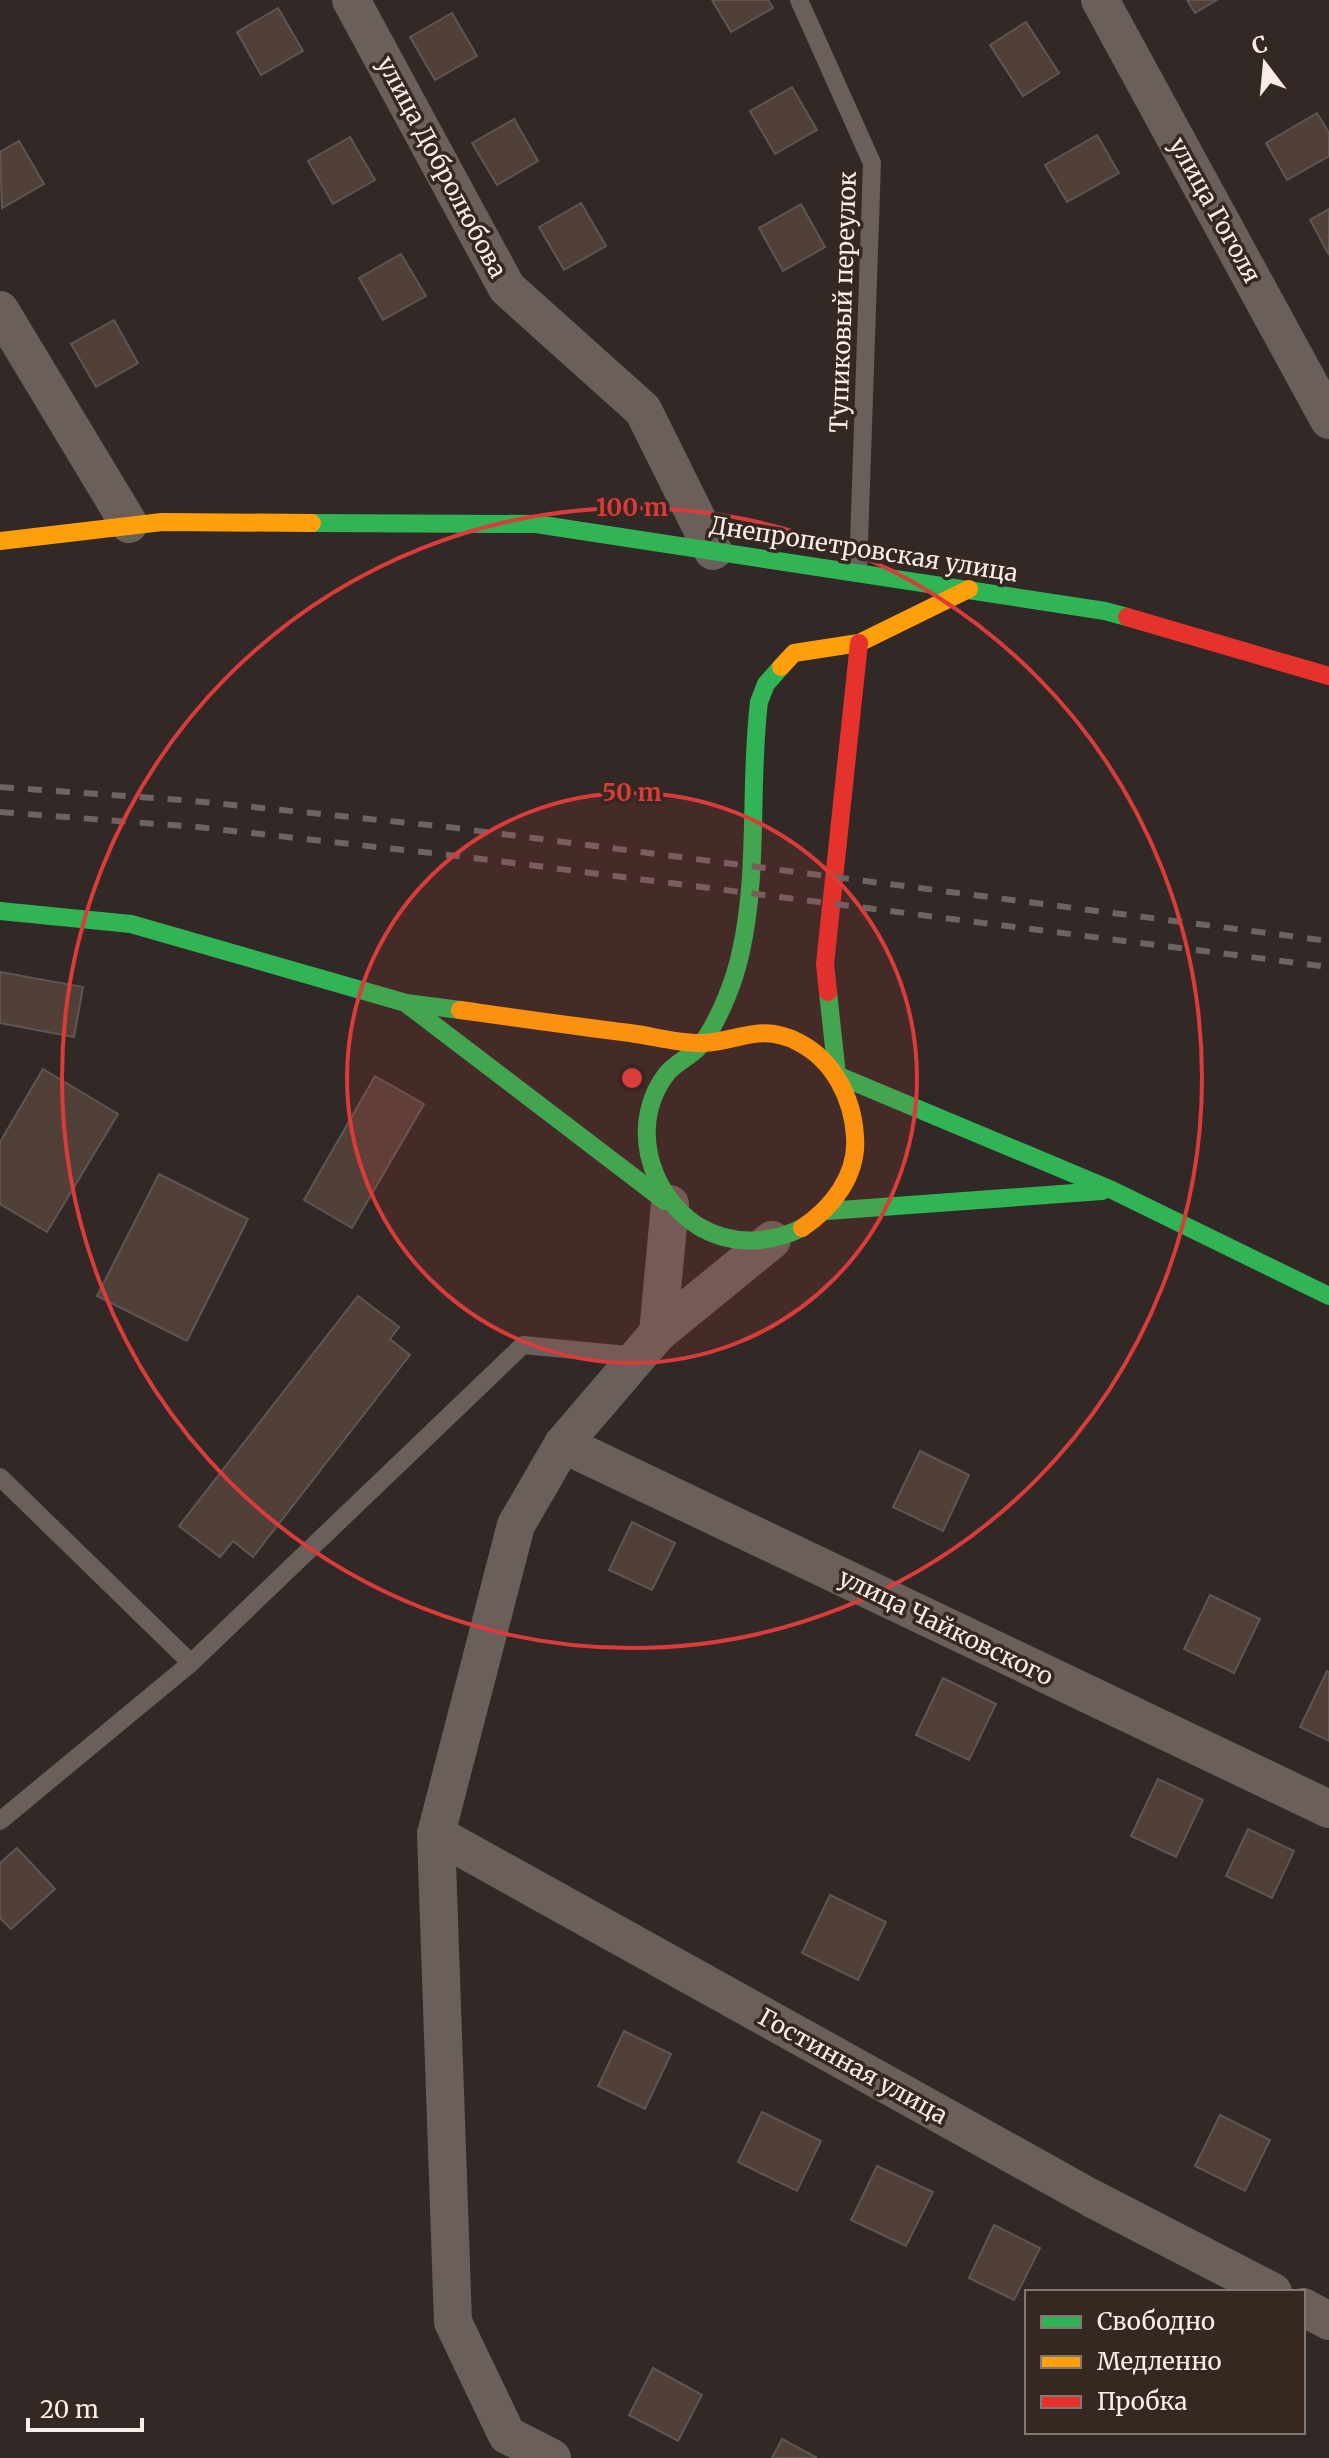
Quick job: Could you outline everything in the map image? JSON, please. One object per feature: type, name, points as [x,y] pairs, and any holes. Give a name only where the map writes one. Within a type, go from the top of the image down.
[{"type":"main road","name":"Днепропетровская улица","points":[[0,541],[129,524],[536,524],[1105,611],[1329,676]]},
{"type":"main road","points":[[703,1043],[742,951],[760,692],[794,653],[859,643],[969,589]]},
{"type":"main road","points":[[406,1003],[698,1228],[734,1241],[772,1240],[801,1230],[827,1211],[847,1180],[857,1145],[853,1108],[837,1075],[825,964],[859,643]]},
{"type":"main road","points":[[0,911],[131,924],[406,1003],[703,1043]]},
{"type":"main road","points":[[670,1204],[649,1162],[648,1115],[667,1073],[703,1043],[739,1032],[776,1034],[810,1049],[837,1075],[1112,1190],[1329,1296]]},
{"type":"main road","points":[[827,1211],[1112,1190]]},
{"type":"street","name":"улица Добролюбова","points":[[351,0],[507,288],[643,410],[713,551]]},
{"type":"street","name":"улица Гоголя","points":[[1100,0],[1329,420]]},
{"type":"street","points":[[0,310],[129,524]]},
{"type":"street","points":[[648,1344],[670,1204]]},
{"type":"street","points":[[552,2458],[507,2435],[453,2322],[436,1834],[516,1525],[563,1444],[648,1344],[772,1240]]},
{"type":"street","name":"улица Чайковского","points":[[563,1444],[1329,1809]]},
{"type":"street","name":"Гостинная улица","points":[[436,1834],[1091,2198],[1269,2290]]},
{"type":"street","points":[[1305,2308],[1329,2321]]},
{"type":"lane","name":"Тупиковый переулок","points":[[799,0],[872,163],[858,572]]},
{"type":"lane","points":[[0,1821],[191,1663],[523,1345],[648,1344]]},
{"type":"lane","points":[[0,1477],[191,1663]]},
{"type":"building","points":[[712,0],[768,0],[773,8],[731,32]]},
{"type":"building","points":[[1187,0],[1217,0],[1195,13]]},
{"type":"building","points":[[278,8],[303,51],[261,75],[237,32]]},
{"type":"building","points":[[452,13],[477,56],[435,80],[410,37]]},
{"type":"building","points":[[1026,22],[1059,73],[1023,96],[990,45]]},
{"type":"building","points":[[792,87],[817,130],[775,154],[750,111]]},
{"type":"building","points":[[1317,113],[1329,133],[1329,156],[1287,180],[1266,143]]},
{"type":"building","points":[[514,119],[538,161],[497,185],[472,143]]},
{"type":"building","points":[[1097,135],[1119,173],[1067,202],[1045,165]]},
{"type":"building","points":[[350,137],[375,180],[333,204],[308,161]]},
{"type":"building","points":[[19,141],[44,184],[2,208],[0,152]]},
{"type":"building","points":[[581,203],[606,246],[564,270],[539,227]]},
{"type":"building","points":[[801,204],[825,247],[783,271],[759,228]]},
{"type":"building","points":[[1329,209],[1329,255],[1310,220]]},
{"type":"building","points":[[401,254],[426,296],[383,320],[359,278]]},
{"type":"building","points":[[114,320],[138,363],[96,387],[71,344]]},
{"type":"building","points":[[0,972],[83,987],[74,1037],[0,1023]]},
{"type":"building","points":[[43,1069],[118,1114],[47,1232],[0,1204],[0,1142]]},
{"type":"building","points":[[375,1076],[424,1104],[352,1228],[304,1200]]},
{"type":"building","points":[[159,1174],[248,1219],[187,1341],[97,1296]]},
{"type":"building","points":[[358,1296],[399,1327],[390,1339],[410,1355],[253,1557],[233,1541],[220,1557],[179,1526]]},
{"type":"building","points":[[920,1451],[969,1475],[943,1531],[893,1507]]},
{"type":"building","points":[[632,1522],[675,1543],[652,1590],[609,1570]]},
{"type":"building","points":[[1210,1595],[1260,1619],[1234,1673],[1184,1649]]},
{"type":"building","points":[[1329,1672],[1329,1741],[1300,1727]]},
{"type":"building","points":[[943,1678],[996,1704],[969,1760],[916,1735]]},
{"type":"building","points":[[1158,1779],[1203,1800],[1176,1857],[1131,1836]]},
{"type":"building","points":[[1248,1829],[1294,1851],[1272,1898],[1226,1876]]},
{"type":"building","points":[[17,1848],[55,1889],[11,1929],[0,1918],[0,1863]]},
{"type":"building","points":[[830,1895],[886,1922],[858,1980],[802,1953]]},
{"type":"building","points":[[624,2031],[671,2054],[645,2109],[598,2086]]},
{"type":"building","points":[[762,2112],[821,2141],[797,2191],[738,2162]]},
{"type":"building","points":[[1220,2115],[1270,2140],[1245,2191],[1195,2166]]},
{"type":"building","points":[[877,2166],[933,2192],[906,2246],[851,2220]]},
{"type":"building","points":[[994,2225],[1040,2248],[1014,2300],[969,2278]]},
{"type":"building","points":[[653,2368],[702,2395],[678,2441],[629,2415]]},
{"type":"building","points":[[782,2439],[817,2458],[772,2458]]},
{"type":"railway","points":[[0,787],[194,801],[448,827],[1329,941]]},
{"type":"railway","points":[[0,812],[197,827],[458,856],[1329,967]]},
{"type":"traffic: fast","points":[[312,523],[536,524],[1105,611],[1127,617]]},
{"type":"traffic: fast","points":[[781,667],[766,684],[759,702],[750,889],[747,920],[735,974],[722,1009],[704,1041],[668,1072],[656,1091],[649,1112],[647,1134],[649,1155],[656,1176],[681,1212],[698,1226],[737,1240],[763,1240],[802,1228]]},
{"type":"traffic: fast","points":[[0,911],[131,924],[406,1003],[460,1010]]},
{"type":"traffic: fast","points":[[828,992],[837,1075],[1112,1190],[1329,1296]]},
{"type":"traffic: fast","points":[[408,1005],[665,1201]]},
{"type":"traffic: fast","points":[[827,1211],[1102,1191]]},
{"type":"traffic: slow","points":[[0,541],[162,522],[312,523]]},
{"type":"traffic: slow","points":[[781,667],[794,653],[859,643],[969,589]]},
{"type":"traffic: slow","points":[[460,1010],[694,1043],[773,1034],[811,1050],[831,1070],[846,1095],[853,1123],[855,1151],[841,1189],[823,1211],[802,1228]]},
{"type":"traffic: jam","points":[[1127,617],[1329,676]]},
{"type":"traffic: jam","points":[[828,992],[825,964],[859,643]]}]
